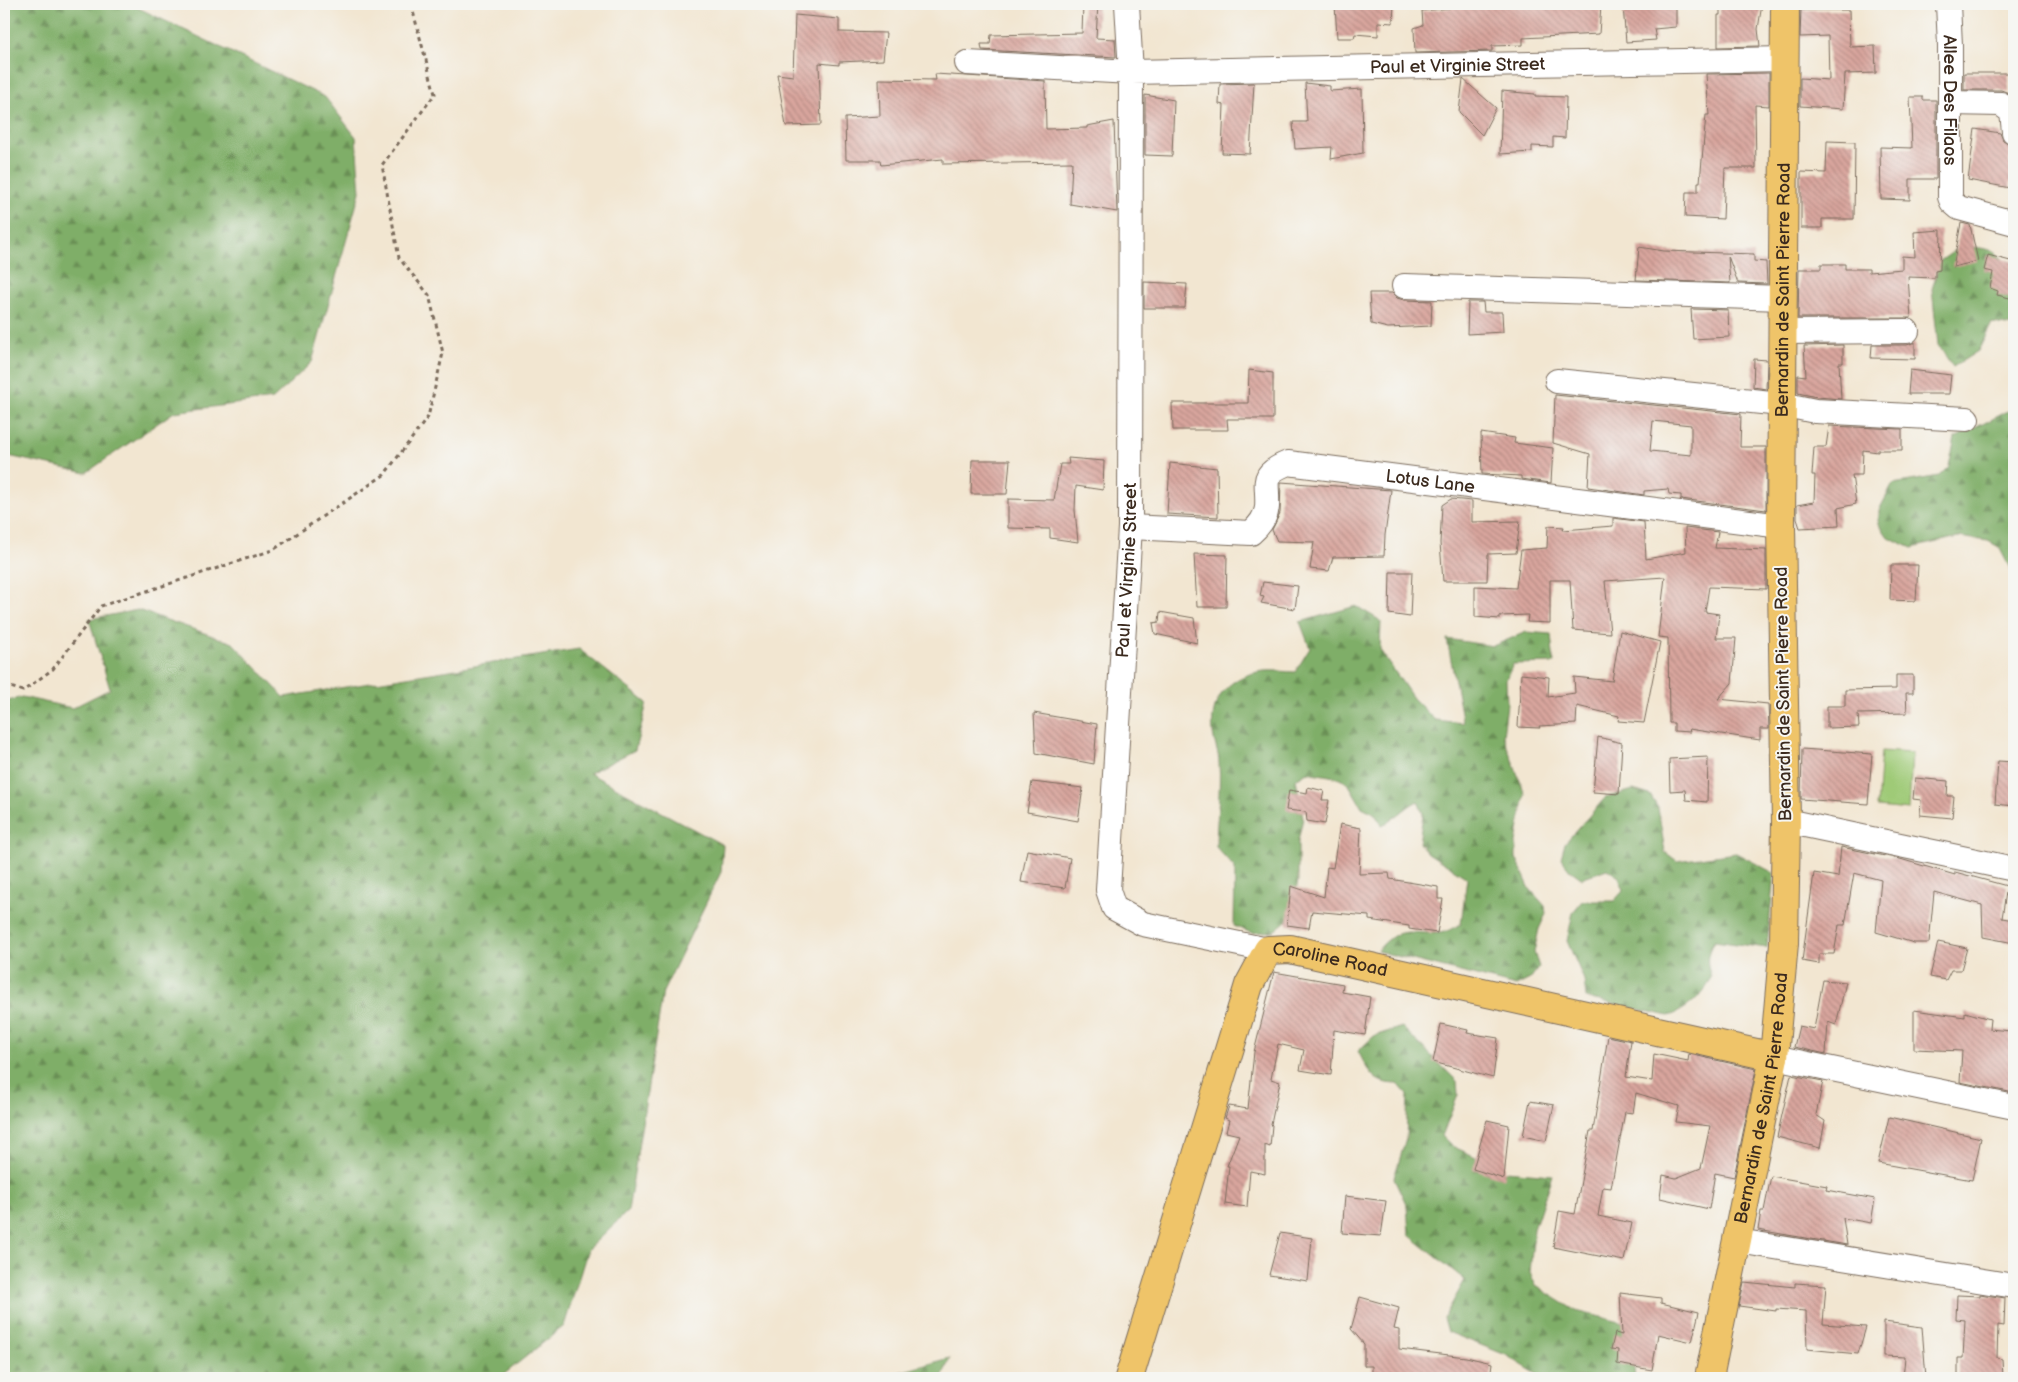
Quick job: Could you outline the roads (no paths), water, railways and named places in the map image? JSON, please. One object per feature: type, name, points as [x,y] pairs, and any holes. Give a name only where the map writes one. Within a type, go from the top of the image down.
[{"type":"main road","name":"Bernardin de Saint Pierre Road","points":[[1709,1378],[1774,1056],[1784,943],[1786,821],[1780,526],[1784,4]]},
{"type":"main road","name":"Caroline Road","points":[[1129,1378],[1249,985],[1268,950],[1290,949],[1774,1056]]},
{"type":"street","name":"Paul et Virginie Street","points":[[1127,4],[1131,72],[1130,527],[1108,890],[1114,908],[1143,924],[1268,950]]},
{"type":"street","name":"Allee Des Filaos","points":[[1948,4],[1950,197],[1958,208],[2014,223]]},
{"type":"street","name":"Paul et Virginie Street","points":[[1131,72],[1785,59]]},
{"type":"street","points":[[967,63],[1131,72]]},
{"type":"street","points":[[1950,103],[2001,104],[2012,112],[2014,132]]},
{"type":"street","points":[[1404,286],[1783,298]]},
{"type":"street","points":[[1782,332],[1908,331]]},
{"type":"street","points":[[1557,381],[1782,404],[1815,411],[1967,419]]},
{"type":"street","name":"Lotus Lane","points":[[1130,527],[1251,533],[1261,524],[1267,508],[1265,481],[1274,468],[1288,462],[1780,526]]},
{"type":"street","points":[[1786,821],[2014,869]]},
{"type":"street","points":[[1774,1056],[2014,1107]]},
{"type":"street","points":[[1738,1241],[2014,1286]]}]
